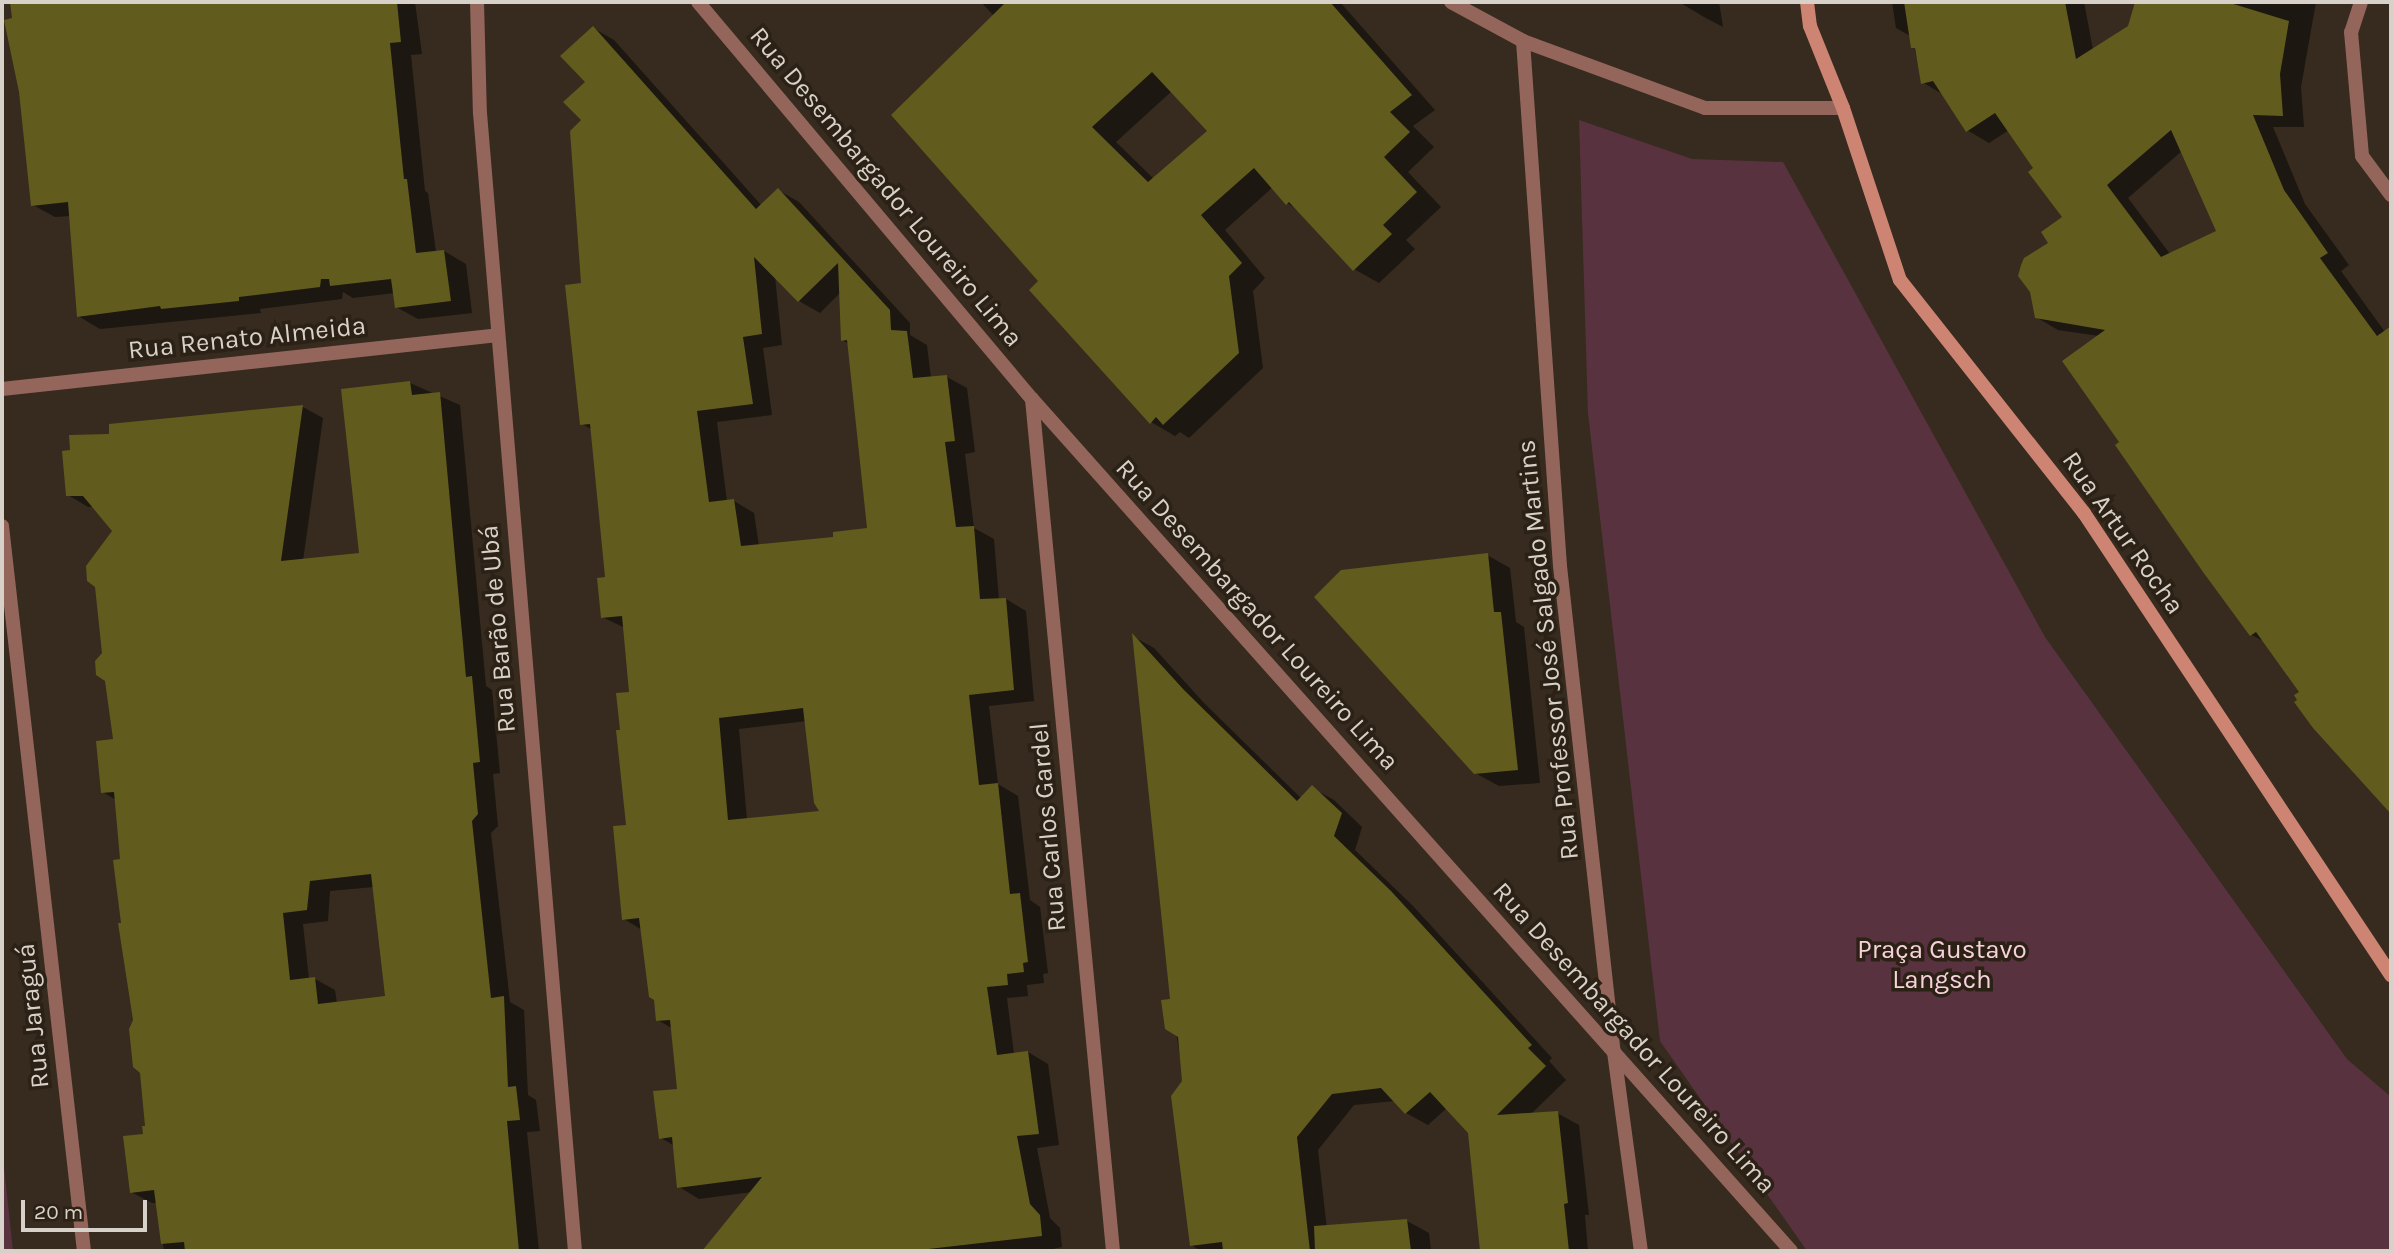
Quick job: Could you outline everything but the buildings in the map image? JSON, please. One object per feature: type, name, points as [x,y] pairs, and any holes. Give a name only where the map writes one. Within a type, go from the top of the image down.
[{"type":"street","name":"Rua Barão de Ubá","points":[[477,2],[480,113],[575,1251]]},
{"type":"street","name":"Rua Desembargador Loureiro Lima","points":[[698,2],[1032,399],[1791,1251]]},
{"type":"street","points":[[1451,2],[1523,41],[1705,108],[1843,108]]},
{"type":"street","name":"Rua Artur Rocha","points":[[1807,2],[1810,26],[1843,108],[1899,280],[2084,513],[2391,975]]},
{"type":"street","points":[[2361,2],[2351,32],[2362,156],[2391,195]]},
{"type":"street","name":"Rua Professor José Salgado Martins","points":[[1523,41],[1560,566],[1614,1052],[1641,1251]]},
{"type":"street","name":"Rua Renato Almeida","points":[[2,389],[498,335]]},
{"type":"street","name":"Rua Carlos Gardel","points":[[1032,399],[1113,1251]]},
{"type":"street","name":"Rua Jaraguá","points":[[2,526],[84,1251]]},
{"type":"green space","name":"Praça Gustavo Langsch","points":[[1579,120],[1692,159],[1783,162],[2045,637],[2347,1059],[2391,1097],[2391,1251],[1807,1251],[1660,1041],[1588,413]]},
{"type":"green space","points":[[2,1144],[3,1157],[13,1251],[2,1251]]}]
